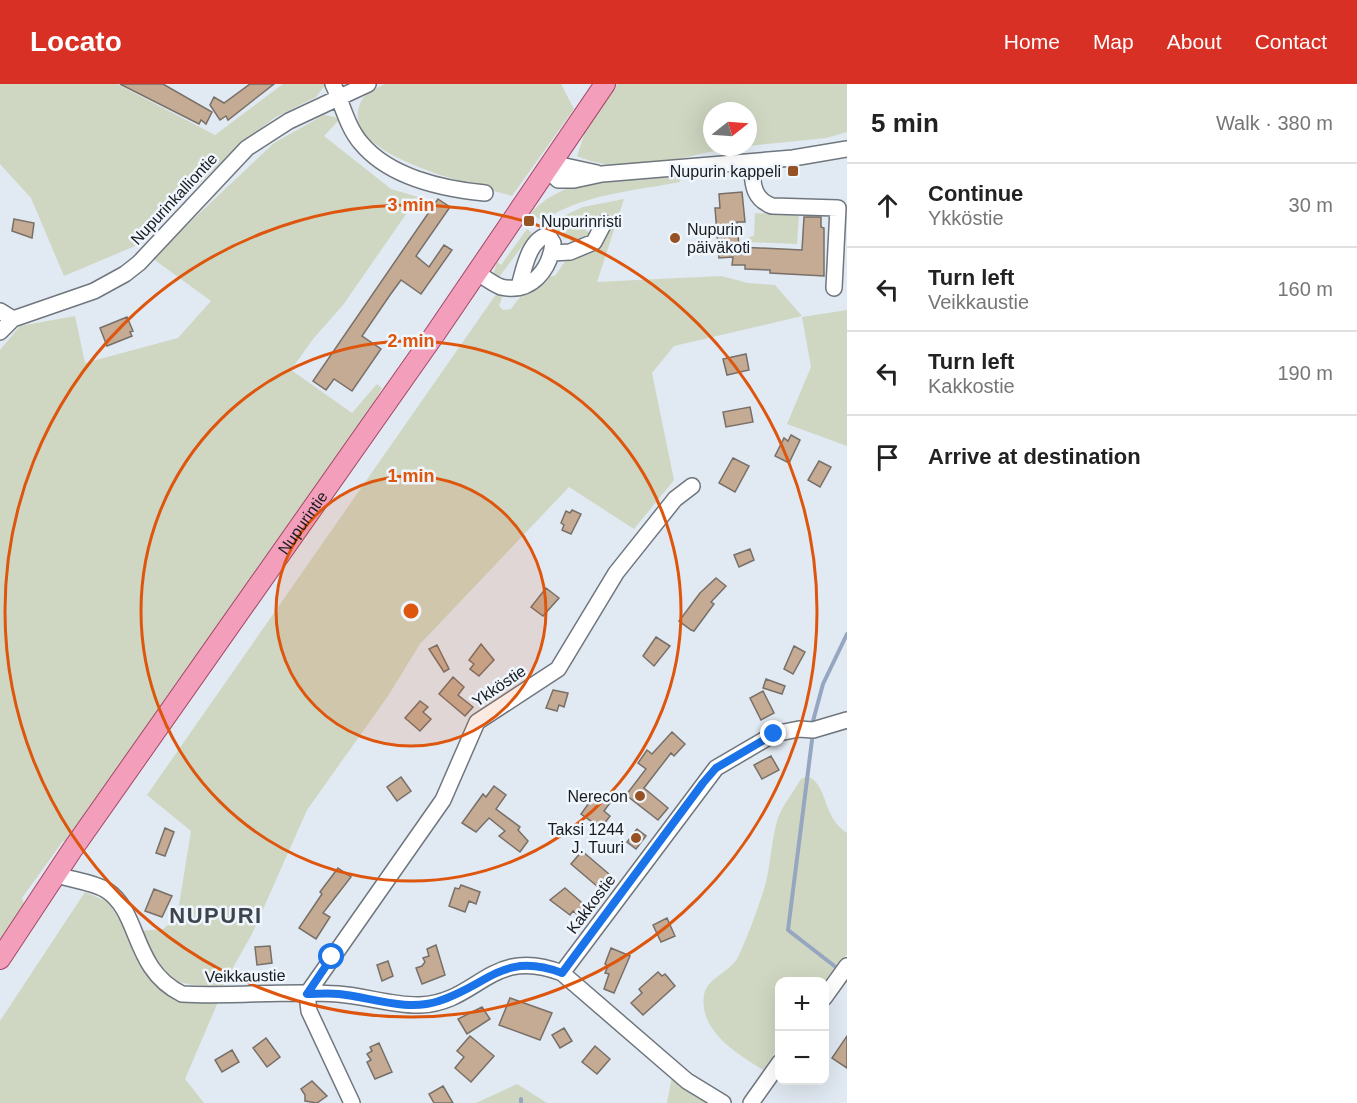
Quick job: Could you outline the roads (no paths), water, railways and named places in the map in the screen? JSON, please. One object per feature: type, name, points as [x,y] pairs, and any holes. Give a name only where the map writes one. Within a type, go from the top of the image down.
[{"type":"main road","name":"Nupurintie","points":[[0,959],[547,169],[599,86]]},
{"type":"street","name":"Nupurinkalliontie","points":[[7,315],[94,291],[125,274],[146,255],[247,148],[336,91],[368,84]]},
{"type":"street","points":[[336,91],[361,144],[377,158],[394,168],[431,183],[485,193]]},
{"type":"street","points":[[547,169],[558,180],[574,180],[602,174],[751,162],[826,154],[847,149]]},
{"type":"street","points":[[751,162],[755,195],[762,202],[772,206],[838,208],[834,288]]},
{"type":"street","points":[[552,253],[570,252],[594,242],[604,222]]},
{"type":"street","points":[[476,272],[499,286],[519,286],[527,285],[542,274],[551,261],[552,238],[544,236],[531,250],[519,286]]},
{"type":"street","points":[[0,332],[7,315]]},
{"type":"street","name":"Ykköstie","points":[[307,994],[443,800],[477,722],[558,669],[616,573],[675,499],[692,486]]},
{"type":"street","name":"Kakkostie","points":[[562,973],[716,768],[774,734],[799,729],[813,730],[847,720]]},
{"type":"street","name":"Veikkaustie","points":[[57,875],[107,890],[120,905],[129,921],[144,959],[171,989],[182,994],[340,994],[421,1005],[438,1002],[496,972],[523,964],[536,965],[562,973],[687,1081],[723,1103]]},
{"type":"street","points":[[829,992],[847,966]]},
{"type":"street","points":[[307,994],[309,1011],[352,1103]]},
{"type":"street","points":[[752,1103],[775,1069]]},
{"type":"waterway","points":[[813,721],[823,684],[847,634]]},
{"type":"waterway","points":[[812,740],[788,930],[837,968]]},
{"type":"place","name":"Nupurin kappeli","points":[[793,171]]},
{"type":"place","name":"Nupurinristi","points":[[529,221]]},
{"type":"place","name":"Nupurin päiväkoti","points":[[675,238]]},
{"type":"place","name":"Nerecon","points":[[640,796]]},
{"type":"place","name":"Taksi 1244 J. Tuuri","points":[[636,838]]},
{"type":"district","name":"NUPURI","points":[[216,915]]}]
